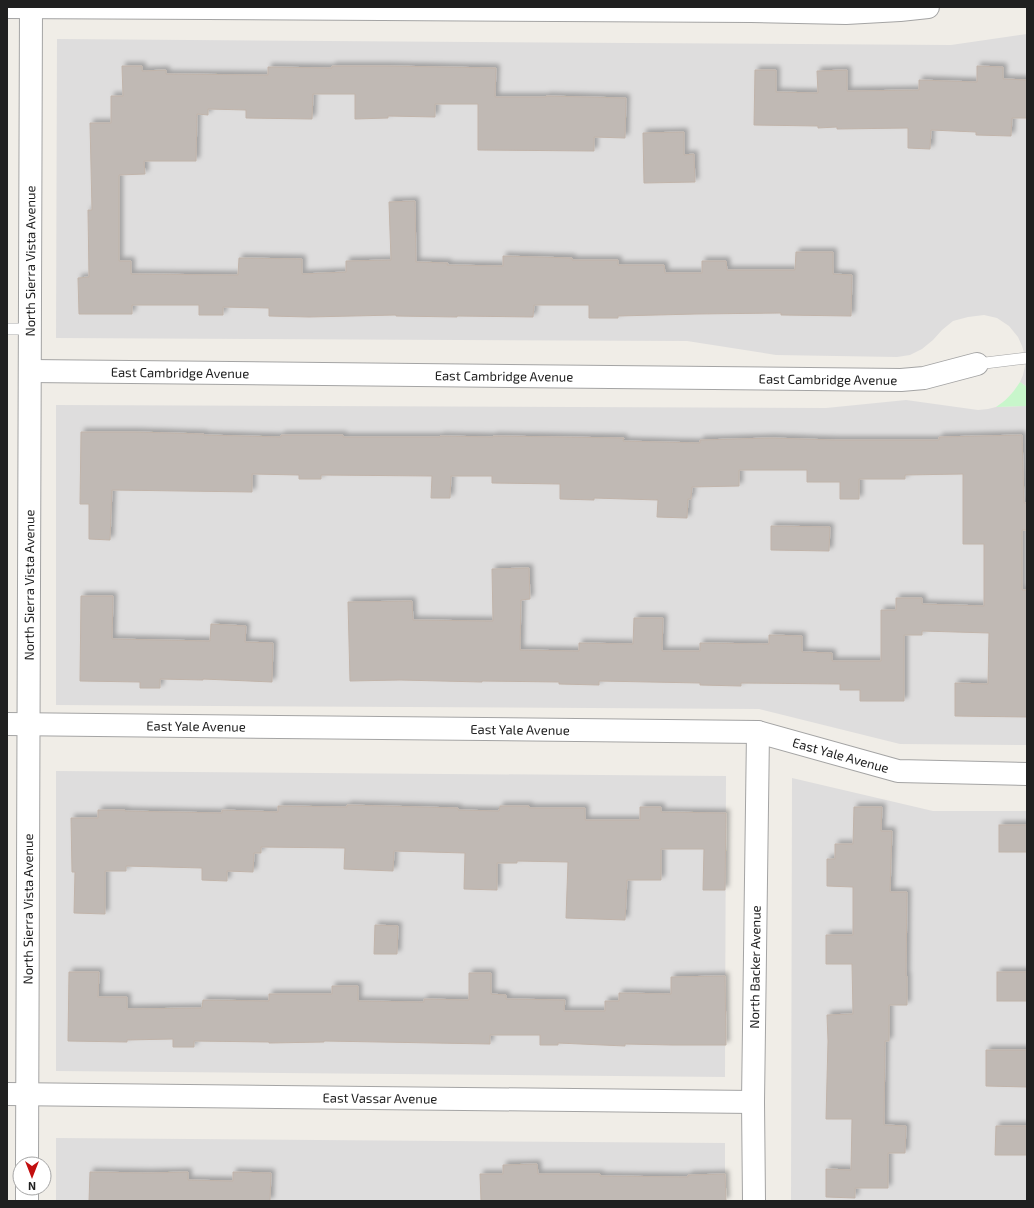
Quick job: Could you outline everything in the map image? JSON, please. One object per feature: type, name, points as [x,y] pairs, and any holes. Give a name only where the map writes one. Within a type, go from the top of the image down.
[{"type":"street","points":[[7,7],[409,8],[846,13],[928,7]]},
{"type":"street","name":"North Sierra Vista Avenue","points":[[26,1156],[17,1094],[29,724],[31,7]]},
{"type":"street","name":"East Cambridge Avenue","points":[[30,371],[901,380],[924,378],[977,364]]},
{"type":"street","name":"East Yale Avenue","points":[[7,724],[758,732],[898,771],[1027,774]]},
{"type":"street","name":"North Backer Avenue","points":[[754,1201],[753,1102],[758,732]]},
{"type":"street","name":"East Vassar Avenue","points":[[17,1094],[753,1102]]},
{"type":"lane","points":[[7,330],[30,329]]},
{"type":"lane","points":[[977,364],[1027,358]]},
{"type":"shaded area","points":[[1027,34],[1027,387],[1020,382],[1025,366],[1025,356],[1018,337],[1009,326],[997,318],[984,315],[953,321],[922,349],[910,355],[897,357],[776,355],[687,341],[56,338],[57,39],[951,45]]},
{"type":"shaded area","points":[[906,400],[978,410],[996,407],[1027,406],[1027,745],[900,744],[759,709],[56,705],[56,405],[826,408]]},
{"type":"shaded area","points":[[56,771],[726,776],[725,1077],[56,1071]]},
{"type":"shaded area","points":[[792,778],[933,811],[1027,811],[1027,1201],[791,1201]]},
{"type":"shaded area","points":[[56,1138],[725,1143],[725,1201],[56,1201]]},
{"type":"green space","points":[[1020,382],[1027,387],[1027,406],[996,407],[1010,396]]},
{"type":"building","points":[[122,66],[142,66],[142,71],[166,70],[166,74],[268,75],[268,67],[332,68],[332,66],[388,66],[496,68],[495,97],[546,96],[626,98],[625,138],[594,137],[594,151],[478,150],[478,104],[435,104],[435,117],[388,116],[388,118],[355,119],[355,94],[313,94],[312,119],[246,118],[246,110],[208,109],[208,115],[197,114],[196,161],[144,161],[145,174],[119,175],[119,261],[131,261],[131,274],[238,275],[239,258],[302,259],[302,274],[346,272],[346,261],[391,260],[389,202],[415,201],[416,262],[448,263],[447,265],[503,266],[503,256],[572,258],[572,260],[618,260],[618,265],[664,265],[665,273],[702,273],[702,261],[726,261],[727,270],[795,270],[796,252],[833,252],[833,274],[852,275],[851,316],[781,315],[781,313],[618,316],[618,318],[589,318],[589,305],[534,305],[533,317],[396,315],[309,317],[269,316],[269,308],[223,307],[223,315],[199,315],[199,305],[132,305],[132,314],[79,314],[78,278],[89,277],[88,210],[92,210],[90,123],[111,123],[111,96],[123,96]]},
{"type":"building","points":[[977,66],[1003,67],[1003,79],[1027,80],[1027,118],[1012,118],[1011,136],[976,135],[976,132],[931,130],[930,149],[908,148],[908,128],[837,129],[837,127],[818,128],[818,126],[754,125],[755,70],[776,70],[776,92],[818,93],[817,71],[847,70],[847,91],[919,90],[919,80],[977,82]]},
{"type":"building","points":[[684,132],[684,155],[694,154],[695,182],[644,183],[643,133]]},
{"type":"building","points":[[81,432],[136,432],[281,437],[281,435],[343,435],[343,437],[493,436],[624,438],[623,441],[700,443],[700,440],[771,438],[834,440],[939,440],[939,437],[1022,435],[1024,503],[1027,503],[1027,530],[1022,530],[1022,590],[1027,590],[1027,717],[955,716],[955,683],[988,684],[989,633],[922,631],[922,635],[904,635],[904,701],[860,701],[860,690],[840,690],[840,684],[741,683],[741,686],[700,685],[700,683],[599,681],[599,685],[559,684],[559,682],[400,680],[350,681],[348,602],[412,601],[413,620],[493,621],[492,569],[529,568],[530,599],[521,600],[520,650],[579,651],[579,643],[633,644],[634,618],[663,618],[662,651],[700,651],[700,643],[769,644],[769,635],[802,636],[802,652],[832,653],[832,661],[881,661],[881,610],[896,610],[896,598],[922,598],[922,604],[984,606],[984,544],[963,544],[963,474],[905,475],[905,479],[859,479],[859,499],[840,499],[840,482],[807,482],[807,470],[739,470],[739,486],[692,487],[691,499],[688,499],[687,518],[657,517],[658,500],[594,498],[594,500],[560,499],[560,484],[492,483],[492,476],[451,476],[450,498],[431,498],[432,476],[321,475],[321,479],[299,479],[299,475],[252,474],[252,492],[112,490],[110,540],[89,539],[89,504],[80,504]]},
{"type":"building","points":[[771,526],[830,527],[829,551],[771,550]]},
{"type":"building","points":[[81,596],[113,596],[112,639],[210,641],[211,624],[246,626],[245,642],[273,643],[272,682],[160,679],[160,688],[140,688],[140,682],[80,681]]},
{"type":"building","points":[[347,805],[458,808],[458,810],[499,811],[500,806],[529,806],[529,808],[585,808],[585,820],[640,820],[640,807],[661,807],[661,812],[726,813],[725,890],[703,890],[704,849],[661,849],[661,880],[627,880],[625,920],[566,918],[568,862],[517,861],[517,863],[497,863],[497,890],[464,889],[465,853],[394,851],[393,871],[344,869],[345,848],[261,847],[261,853],[254,853],[253,872],[227,871],[227,881],[202,880],[202,868],[126,866],[126,871],[105,871],[105,914],[74,913],[75,872],[72,872],[71,818],[98,818],[98,810],[222,813],[222,810],[278,812],[278,806],[347,807]]},
{"type":"building","points":[[854,807],[882,807],[881,831],[892,831],[890,892],[907,892],[907,1005],[889,1005],[889,1041],[885,1041],[884,1125],[906,1126],[905,1153],[888,1153],[888,1188],[855,1188],[855,1198],[826,1197],[826,1169],[851,1170],[852,1119],[826,1119],[828,1041],[827,1015],[853,1014],[852,964],[826,964],[826,935],[853,935],[853,887],[827,886],[827,859],[835,859],[835,844],[853,844]]},
{"type":"building","points":[[999,825],[1027,825],[1027,852],[999,852]]},
{"type":"building","points":[[375,925],[398,926],[397,954],[374,954]]},
{"type":"building","points":[[69,972],[99,972],[98,997],[127,997],[127,1009],[202,1008],[203,1000],[269,1001],[269,994],[332,994],[332,986],[358,986],[358,1001],[424,1002],[424,999],[469,1000],[469,973],[491,973],[491,994],[506,995],[506,999],[565,1000],[564,1011],[605,1011],[605,1001],[619,1001],[619,993],[671,994],[671,977],[725,976],[726,1045],[625,1044],[625,1046],[558,1043],[558,1045],[540,1045],[540,1035],[490,1035],[490,1044],[324,1041],[269,1043],[194,1041],[194,1047],[173,1047],[173,1039],[127,1040],[127,1042],[68,1041]]},
{"type":"building","points":[[997,972],[1027,972],[1027,1001],[997,1001]]},
{"type":"building","points":[[986,1050],[1027,1050],[1027,1087],[986,1086]]},
{"type":"building","points":[[996,1126],[1027,1126],[1027,1155],[995,1155]]},
{"type":"building","points":[[537,1164],[538,1174],[600,1174],[600,1176],[688,1177],[688,1175],[725,1174],[726,1201],[481,1201],[480,1174],[503,1174],[503,1165]]},
{"type":"building","points":[[90,1172],[188,1172],[188,1180],[233,1181],[233,1172],[271,1173],[270,1201],[89,1201]]}]
